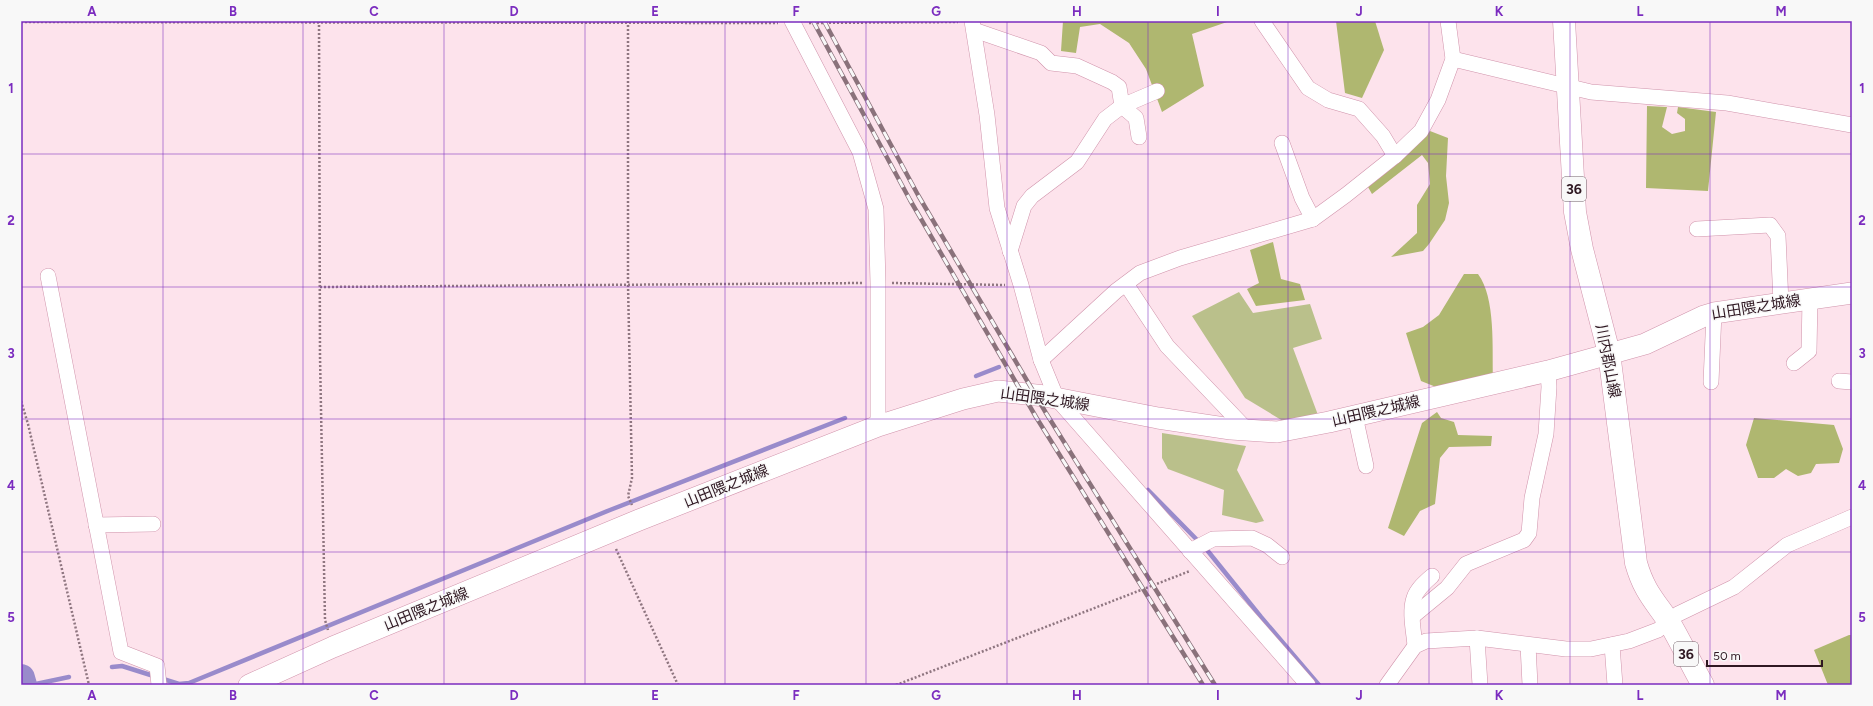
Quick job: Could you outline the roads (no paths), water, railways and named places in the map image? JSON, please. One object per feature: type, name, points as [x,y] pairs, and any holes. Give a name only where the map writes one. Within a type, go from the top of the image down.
[{"type":"main road","name":"川内郡山線","points":[[1564,21],[1575,212],[1582,249],[1609,353],[1636,563],[1641,580],[1669,623],[1703,685]]},
{"type":"main road","name":"山田隈之城線","points":[[249,685],[333,647],[609,534],[878,426],[963,398],[998,391],[1057,398],[1158,418],[1247,430],[1277,432],[1355,416],[1548,370],[1645,344],[1704,316],[1714,313],[1852,293]]},
{"type":"street","points":[[1262,21],[1308,88],[1328,100],[1359,109],[1383,136],[1395,156]]},
{"type":"street","points":[[1041,360],[1140,273],[1180,258],[1313,219],[1395,156],[1421,131],[1438,100],[1453,59],[1448,21]]},
{"type":"street","points":[[793,22],[860,152],[867,172],[876,209],[878,283],[878,426]]},
{"type":"street","points":[[973,24],[1041,53],[1051,64],[1077,66],[1112,82],[1118,87],[1122,106],[1136,118],[1139,137]]},
{"type":"street","points":[[973,24],[987,115],[997,208],[1021,286],[1041,360],[1057,398],[1198,546],[1204,566],[1308,685]]},
{"type":"street","points":[[1453,59],[1591,92],[1727,103],[1852,125]]},
{"type":"street","points":[[1010,251],[1024,206],[1032,196],[1077,162],[1105,120],[1122,106],[1158,91]]},
{"type":"street","points":[[1282,143],[1302,198],[1313,219]]},
{"type":"street","points":[[1697,229],[1770,225],[1778,236],[1781,303]]},
{"type":"street","points":[[48,276],[121,652],[157,666],[158,681]]},
{"type":"street","points":[[1126,284],[1167,346],[1247,430]]},
{"type":"street","points":[[1794,363],[1809,351],[1810,299]]},
{"type":"street","points":[[1711,382],[1714,313]]},
{"type":"street","points":[[1412,616],[1447,588],[1466,564],[1524,540],[1529,533],[1532,498],[1546,434],[1549,387],[1548,370]]},
{"type":"street","points":[[1355,416],[1366,466]]},
{"type":"street","points":[[1387,685],[1415,646],[1426,641],[1477,638],[1566,649],[1592,649],[1629,641],[1652,632],[1669,623],[1678,614],[1734,587],[1787,545],[1852,517]]},
{"type":"street","points":[[96,525],[153,524]]},
{"type":"street","points":[[1198,546],[1213,539],[1252,538],[1267,545],[1282,557]]},
{"type":"street","points":[[1415,646],[1412,616],[1414,598],[1421,586],[1432,576]]},
{"type":"street","points":[[1477,638],[1480,685]]},
{"type":"street","points":[[1528,645],[1530,685]]},
{"type":"street","points":[[1612,645],[1615,685]]},
{"type":"waterway","points":[[976,376],[999,367]]},
{"type":"waterway","points":[[112,667],[122,666],[179,684],[189,683],[610,510],[845,418]]},
{"type":"waterway","points":[[1148,490],[1207,550],[1261,617],[1319,685]]},
{"type":"waterway","points":[[31,685],[69,677]]},
{"type":"waterway","points":[[21,678],[23,685]]},
{"type":"railway","points":[[813,21],[910,200],[1036,417],[1203,685]]},
{"type":"railway","points":[[824,21],[918,195],[1046,413],[1215,685]]}]
